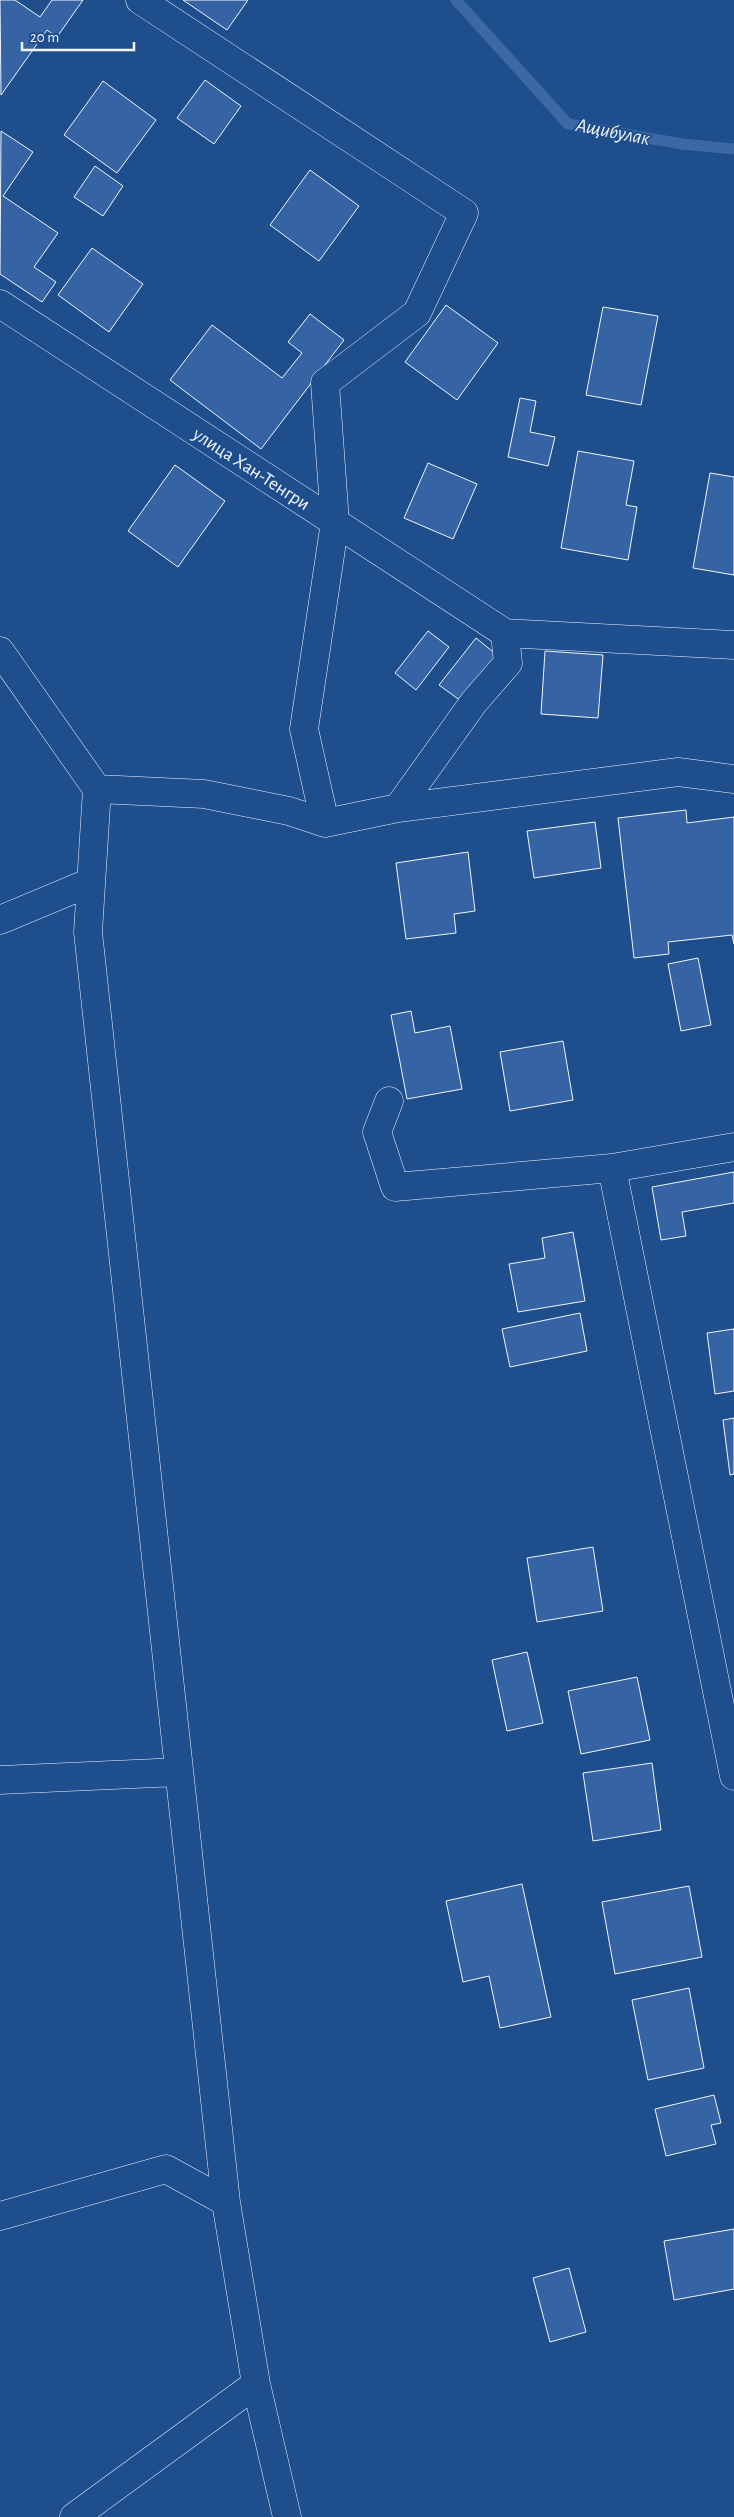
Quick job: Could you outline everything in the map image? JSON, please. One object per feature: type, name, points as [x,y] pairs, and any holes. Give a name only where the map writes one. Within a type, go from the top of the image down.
[{"type":"street","points":[[140,0],[464,213],[417,313],[325,384],[335,522],[304,729],[325,823]]},
{"type":"street","name":"улица Хан-Тенгри","points":[[0,304],[505,633]]},
{"type":"street","points":[[398,808],[474,702],[508,663],[505,633],[734,645]]},
{"type":"street","points":[[0,651],[97,789],[88,932],[226,2202],[256,2384],[287,2517]]},
{"type":"street","points":[[97,789],[204,794],[289,811],[325,823],[398,808],[678,772],[734,779]]},
{"type":"street","points":[[0,920],[91,882]]},
{"type":"street","points":[[389,1101],[377,1132],[395,1187],[612,1168],[734,1147]]},
{"type":"street","points":[[612,1168],[734,1776]]},
{"type":"street","points":[[0,1780],[179,1772]]},
{"type":"street","points":[[0,2216],[166,2169],[226,2202]]},
{"type":"street","points":[[74,2517],[256,2384]]},
{"type":"building","points":[[0,0],[15,0],[40,17],[52,0],[83,0],[57,37],[47,30],[1,95]]},
{"type":"building","points":[[183,0],[248,0],[227,30]]},
{"type":"building","points":[[205,80],[241,106],[214,144],[177,118]]},
{"type":"building","points":[[103,81],[156,120],[117,173],[64,135]]},
{"type":"building","points":[[1,131],[33,152],[3,196],[58,233],[34,267],[56,282],[42,302],[0,274]]},
{"type":"building","points":[[95,166],[123,186],[103,216],[74,197]]},
{"type":"building","points":[[310,170],[359,206],[319,261],[270,225]]},
{"type":"building","points":[[92,248],[143,284],[109,332],[58,295]]},
{"type":"building","points":[[446,305],[498,343],[457,400],[405,362]]},
{"type":"building","points":[[603,307],[658,316],[641,405],[586,395]]},
{"type":"building","points":[[310,314],[344,340],[261,449],[170,380],[212,325],[282,378],[302,353],[288,342]]},
{"type":"building","points":[[520,398],[536,401],[530,432],[555,437],[548,466],[508,457]]},
{"type":"building","points":[[578,451],[634,461],[626,505],[637,507],[628,560],[561,548]]},
{"type":"building","points":[[428,463],[477,484],[453,539],[404,518]]},
{"type":"building","points":[[175,465],[225,501],[178,567],[128,531]]},
{"type":"building","points":[[710,473],[734,477],[734,575],[693,568]]},
{"type":"building","points":[[428,631],[449,647],[416,690],[395,673]]},
{"type":"building","points":[[476,638],[497,655],[461,701],[439,685]]},
{"type":"building","points":[[545,651],[603,655],[598,718],[541,714]]},
{"type":"building","points":[[686,810],[687,823],[734,817],[734,944],[732,935],[668,942],[669,954],[634,958],[618,818]]},
{"type":"building","points":[[595,822],[601,868],[534,878],[527,831]]},
{"type":"building","points":[[468,852],[475,911],[454,914],[456,933],[406,939],[396,863]]},
{"type":"building","points":[[698,958],[711,1025],[681,1031],[668,964]]},
{"type":"building","points":[[411,1011],[415,1033],[450,1026],[462,1089],[407,1099],[391,1015]]},
{"type":"building","points":[[563,1041],[573,1100],[510,1111],[500,1052]]},
{"type":"building","points":[[734,1172],[734,1203],[682,1212],[686,1236],[661,1240],[652,1187]]},
{"type":"building","points":[[573,1232],[585,1301],[518,1312],[509,1264],[545,1258],[542,1238]]},
{"type":"building","points":[[580,1313],[587,1351],[510,1367],[502,1329]]},
{"type":"building","points":[[734,1329],[734,1391],[715,1394],[707,1333]]},
{"type":"building","points":[[734,1418],[734,1474],[730,1475],[723,1420]]},
{"type":"building","points":[[593,1547],[603,1611],[537,1622],[527,1558]]},
{"type":"building","points":[[527,1652],[543,1723],[507,1731],[492,1660]]},
{"type":"building","points":[[637,1677],[650,1740],[581,1754],[568,1691]]},
{"type":"building","points":[[652,1763],[661,1830],[593,1841],[583,1773]]},
{"type":"building","points":[[522,1884],[551,2017],[500,2028],[489,1976],[463,1982],[446,1901]]},
{"type":"building","points":[[689,1886],[702,1957],[615,1974],[602,1902]]},
{"type":"building","points":[[689,1988],[704,2068],[648,2080],[632,2000]]},
{"type":"building","points":[[714,2095],[721,2123],[711,2125],[716,2144],[666,2156],[655,2109]]},
{"type":"building","points":[[734,2229],[734,2289],[674,2300],[664,2241]]},
{"type":"building","points":[[569,2268],[586,2332],[550,2342],[533,2278]]},
{"type":"waterway","name":"Ащибулак","points":[[456,0],[568,124],[682,144],[734,149]]}]
